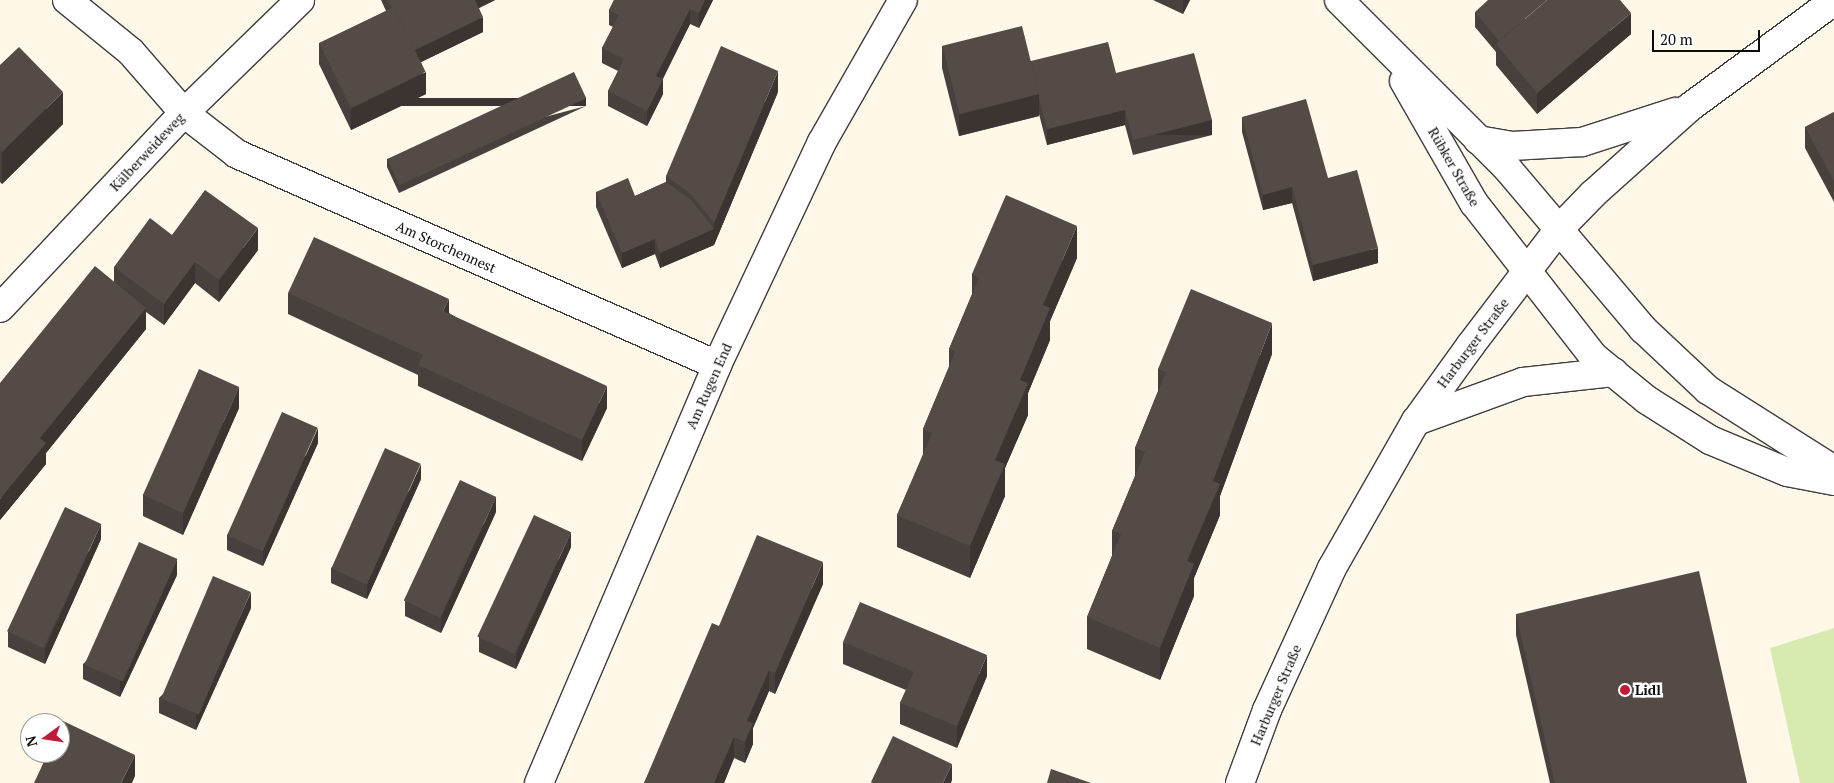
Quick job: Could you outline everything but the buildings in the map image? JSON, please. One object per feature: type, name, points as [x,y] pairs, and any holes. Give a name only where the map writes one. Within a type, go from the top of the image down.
[{"type":"street","name":"Am Storchennest","points":[[67,0],[131,52],[184,113],[237,154],[717,365]]},
{"type":"street","name":"Kälberweideweg","points":[[0,308],[184,113],[300,0]]},
{"type":"street","name":"Am Rugen End","points":[[539,783],[717,365],[822,142],[904,0]]},
{"type":"street","name":"Rübker Straße","points":[[1339,0],[1390,56],[1478,140],[1559,229],[1643,329],[1708,390],[1834,470]]},
{"type":"street","name":"Harburger Straße","points":[[1240,783],[1268,710],[1332,568],[1416,420],[1559,229],[1690,106],[1834,1]]},
{"type":"street","name":"Rübker Straße","points":[[1390,56],[1474,203],[1569,329],[1613,372],[1647,400],[1739,455],[1834,481]]},
{"type":"street","points":[[1478,140],[1512,146],[1582,142],[1690,106]]},
{"type":"street","points":[[1416,420],[1523,382],[1613,372]]},
{"type":"green space","points":[[1834,628],[1834,783],[1800,783],[1770,648]]},
{"type":"place","name":"Lidl","points":[[1625,690]]}]
